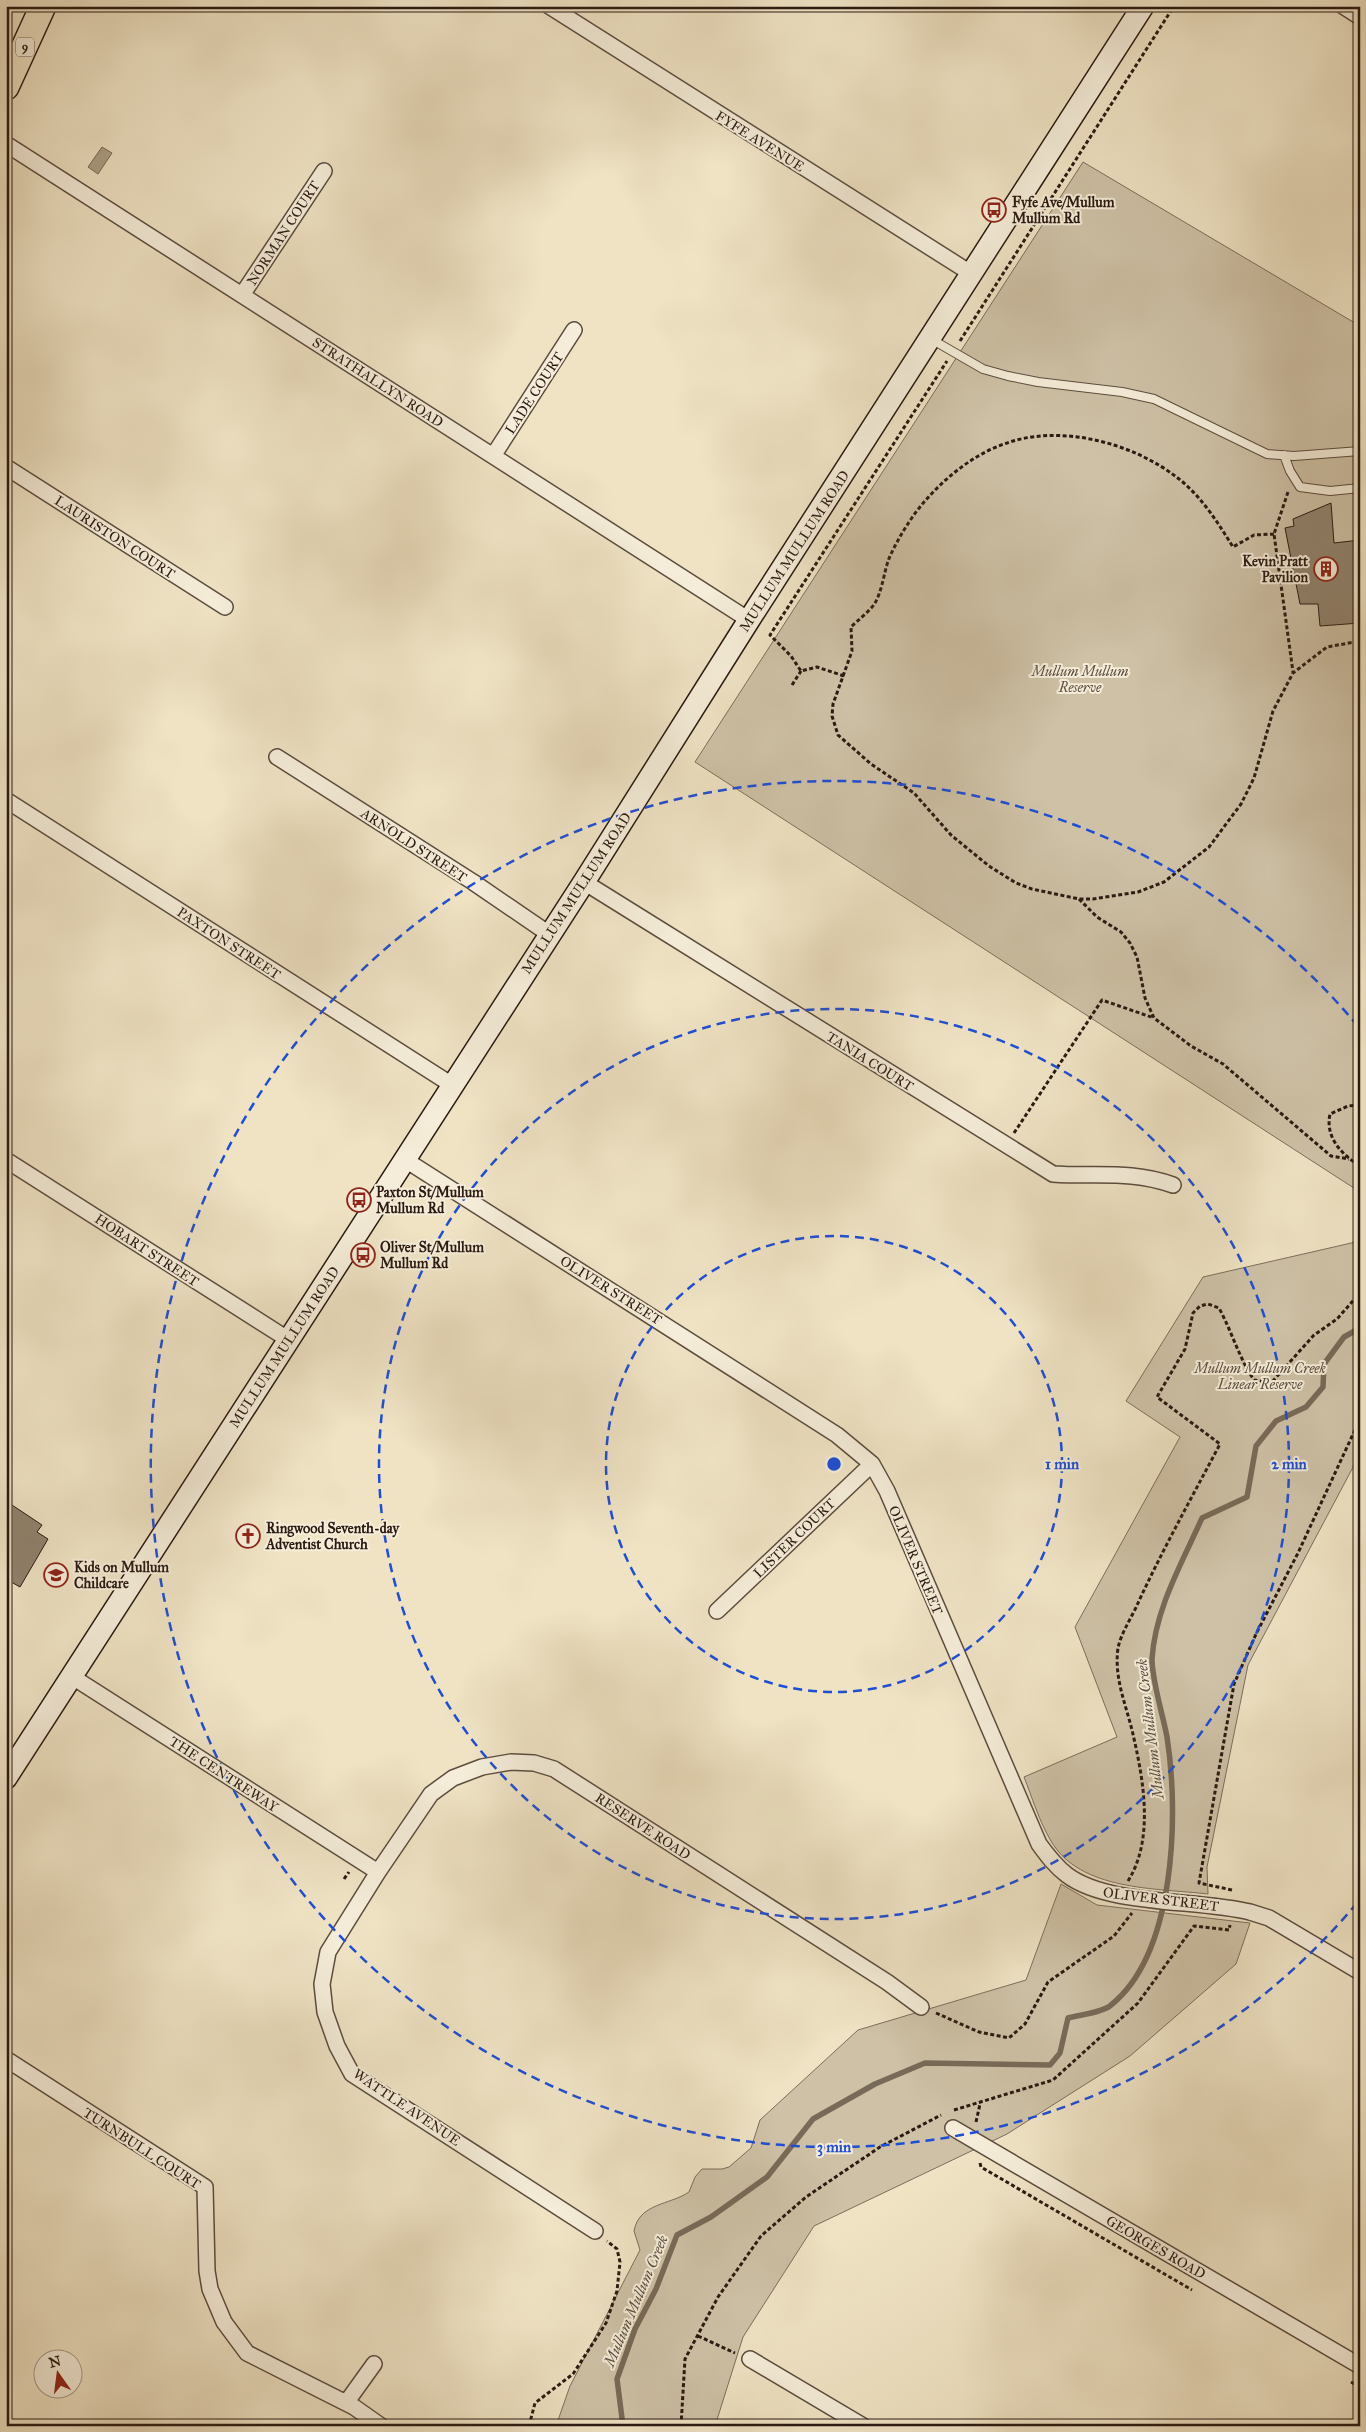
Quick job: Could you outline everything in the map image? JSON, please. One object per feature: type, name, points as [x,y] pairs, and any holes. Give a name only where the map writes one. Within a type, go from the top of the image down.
[{"type":"main road","name":"9","points":[[6,87],[43,6]]},
{"type":"street","name":"FYFE AVENUE","points":[[549,6],[972,274]]},
{"type":"street","name":"MULLUM MULLUM ROAD","points":[[6,1778],[584,882],[749,620],[1143,6]]},
{"type":"street","points":[[1343,6],[1360,17]]},
{"type":"street","name":"STRATHALLYN ROAD","points":[[6,144],[749,620]]},
{"type":"street","name":"NORMAN COURT","points":[[242,295],[324,171]]},
{"type":"street","name":"LADE COURT","points":[[493,456],[574,330]]},
{"type":"street","name":"LAURISTON COURT","points":[[6,467],[225,607]]},
{"type":"street","name":"ARNOLD STREET","points":[[277,757],[473,882],[549,934]]},
{"type":"street","name":"PAXTON STREET","points":[[6,800],[452,1084]]},
{"type":"street","name":"TANIA COURT","points":[[584,882],[1053,1174],[1086,1176],[1126,1174],[1150,1177],[1173,1185]]},
{"type":"street","name":"OLIVER STREET","points":[[404,1159],[828,1430],[859,1452],[872,1464],[887,1491],[1039,1844],[1058,1868],[1078,1882],[1102,1892],[1235,1908],[1269,1918],[1360,1972]]},
{"type":"street","name":"HOBART STREET","points":[[6,1160],[289,1340]]},
{"type":"street","name":"LISTER COURT","points":[[717,1611],[872,1464]]},
{"type":"street","name":"THE CENTREWAY","points":[[71,1676],[378,1872]]},
{"type":"street","name":"RESERVE ROAD","points":[[378,1872],[431,1794],[453,1778],[482,1767],[511,1762],[534,1763],[554,1769],[562,1774],[887,1982],[922,2007]]},
{"type":"street","name":"WATTLE AVENUE","points":[[378,1872],[328,1952],[322,1984],[325,2012],[337,2046],[352,2074],[595,2231]]},
{"type":"street","name":"TURNBULL COURT","points":[[6,2059],[205,2187],[206,2264],[210,2288],[224,2322],[247,2353],[346,2403],[381,2426]]},
{"type":"street","name":"GEORGES ROAD","points":[[953,2128],[1360,2366]]},
{"type":"street","points":[[750,2359],[863,2426]]},
{"type":"street","points":[[346,2403],[374,2364]]},
{"type":"lane","points":[[931,339],[983,369],[1008,376],[1038,382],[1122,392],[1154,399],[1267,454],[1284,455],[1360,451]]},
{"type":"lane","points":[[1284,455],[1300,487],[1330,491],[1360,488]]},
{"type":"path","points":[[801,671],[791,656],[770,635],[1174,6]]},
{"type":"path","points":[[1274,534],[1254,535],[1233,547],[1214,518],[1180,479],[1130,450],[1100,440],[1076,438],[1026,438],[1004,444],[963,466],[940,485],[924,502],[905,529],[890,556],[875,603],[851,627],[852,651],[833,704],[832,716],[838,735],[871,764],[914,793],[950,835],[990,866],[1032,889],[1079,899],[1093,899],[1138,892],[1164,882],[1209,847],[1236,810],[1254,778],[1273,712],[1293,673],[1327,647],[1360,641]]},
{"type":"path","points":[[1293,673],[1274,534],[1294,478]]},
{"type":"path","points":[[792,685],[801,671],[817,667],[844,676]]},
{"type":"path","points":[[1079,899],[1097,917],[1121,932],[1130,943],[1137,957],[1144,998],[1154,1018]]},
{"type":"path","points":[[1006,1146],[1102,1000],[1154,1018],[1191,1046],[1223,1064],[1332,1156],[1349,1159]]},
{"type":"path","points":[[1360,1105],[1339,1108],[1330,1114],[1328,1126],[1332,1138],[1349,1159],[1360,1166]]},
{"type":"path","points":[[1128,1882],[1137,1867],[1143,1843],[1143,1813],[1139,1768],[1118,1679],[1118,1645],[1154,1567],[1220,1444],[1157,1397],[1185,1349],[1193,1314],[1200,1306],[1208,1304],[1219,1308],[1232,1333],[1243,1364],[1254,1380],[1272,1382],[1314,1335],[1337,1319],[1360,1293]]},
{"type":"path","points":[[681,2426],[685,2359],[718,2297],[761,2236],[806,2197],[880,2147],[946,2112],[1053,2080],[1138,2003],[1194,1926],[1229,1930],[1238,1896],[1236,1892],[1199,1883],[1234,1684],[1256,1634],[1340,1465],[1360,1420]]},
{"type":"path","points":[[922,2007],[979,2032],[1009,2038],[1025,2024],[1048,1982],[1114,1936],[1150,1898]]},
{"type":"path","points":[[529,2426],[535,2403],[573,2374],[606,2323],[617,2291],[620,2262],[617,2249],[595,2231]]},
{"type":"path","points":[[698,2336],[750,2359]]},
{"type":"green space","name":"Mullum Mullum Reserve","points":[[1083,162],[1360,326],[1360,1192],[695,762]]},
{"type":"green space","name":"Mullum Mullum Creek Linear Reserve","points":[[1360,1241],[1360,1454],[1248,1665],[1207,1867],[1208,1894],[1121,1884],[1080,1870],[1064,1857],[1051,1841],[1039,1817],[1024,1777],[1117,1737],[1075,1627],[1180,1437],[1126,1401],[1203,1277]]},
{"type":"green space","points":[[1061,1884],[1097,1905],[1250,1923],[1236,1964],[1130,2056],[1007,2134],[814,2226],[743,2337],[715,2426],[556,2426],[570,2386],[640,2250],[634,2231],[642,2215],[656,2206],[689,2192],[695,2177],[702,2169],[729,2167],[751,2148],[760,2120],[858,2030],[1026,1980]]},
{"type":"shaded area","points":[[102,147],[112,153],[98,174],[88,167]]},
{"type":"building","name":"Kevin Pratt Pavilion","points":[[1331,503],[1334,543],[1360,540],[1360,623],[1320,626],[1318,604],[1300,604],[1285,528],[1294,526],[1293,519]]},
{"type":"building","points":[[6,1501],[42,1525],[37,1532],[48,1539],[20,1587],[6,1579]]},
{"type":"waterway","name":"Mullum Mullum Creek","points":[[623,2426],[617,2379],[635,2329],[656,2289],[677,2235],[711,2217],[767,2177],[813,2119],[875,2084],[925,2063],[1050,2065],[1060,2053],[1068,2018],[1108,2007],[1133,1982],[1149,1952],[1160,1917],[1168,1880],[1172,1841],[1171,1768],[1167,1737],[1152,1668],[1154,1640],[1164,1604],[1202,1518],[1247,1497],[1256,1446],[1276,1421],[1306,1407],[1323,1387],[1324,1364],[1344,1337],[1360,1328]]},
{"type":"place","name":"Fyfe Ave/Mullum Mullum Rd","points":[[994,210]]},
{"type":"place","name":"Kevin Pratt Pavilion","points":[[1326,569]]},
{"type":"place","name":"Paxton St/Mullum Mullum Rd","points":[[359,1200]]},
{"type":"place","name":"Oliver St/Mullum Mullum Rd","points":[[363,1255]]},
{"type":"place","name":"Ringwood Seventh-day Adventist Church","points":[[248,1536]]},
{"type":"place","name":"Kids on Mullum Childcare","points":[[56,1575]]}]
